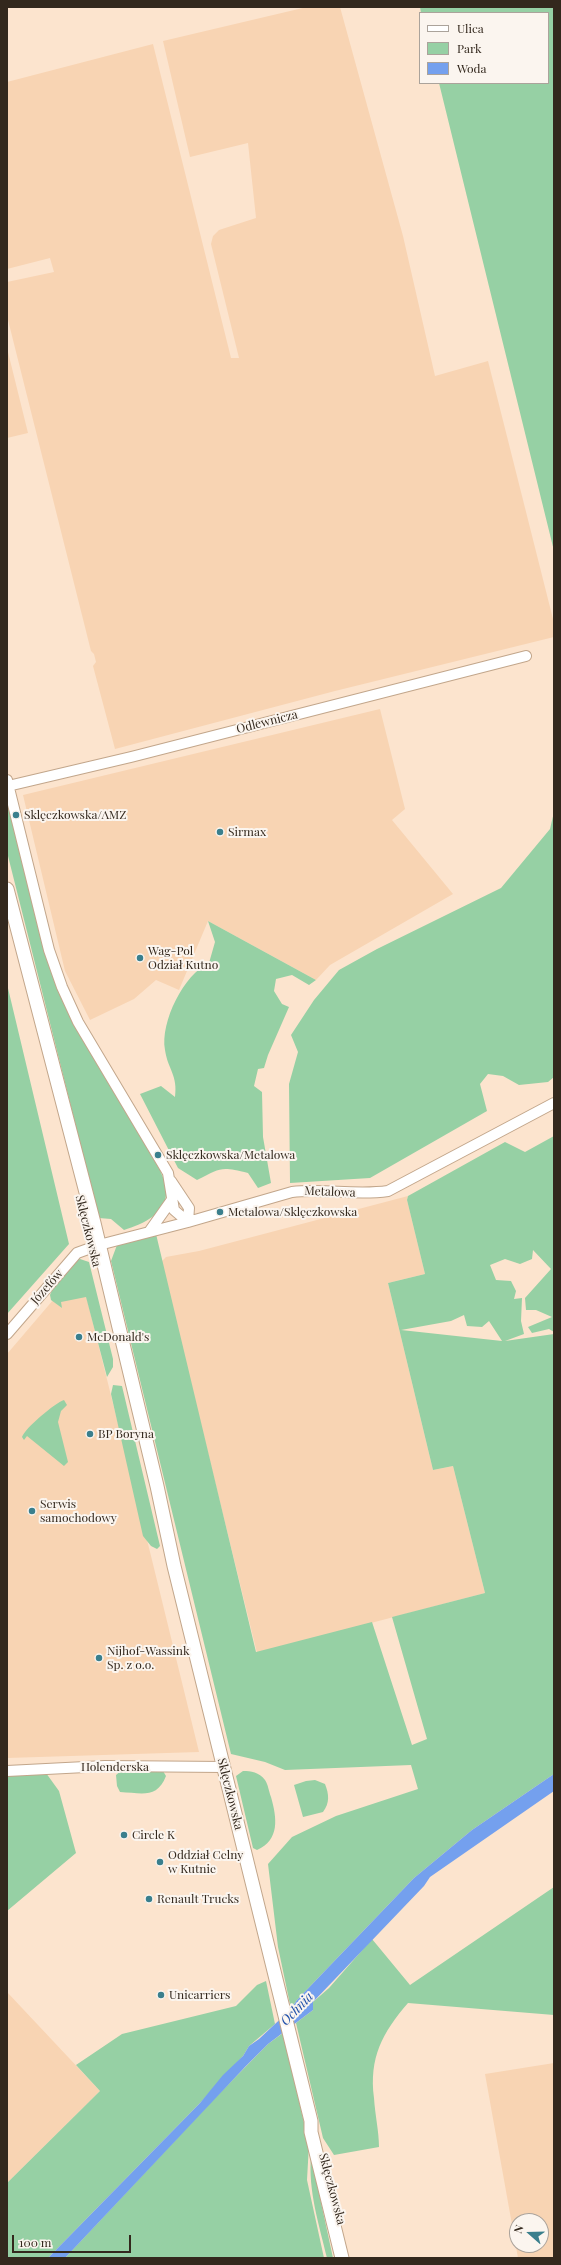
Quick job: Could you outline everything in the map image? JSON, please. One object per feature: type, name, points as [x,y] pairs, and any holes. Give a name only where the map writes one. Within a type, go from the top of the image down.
[{"type":"main road","name":"Sklęczkowska","points":[[7,889],[22,948],[28,986],[157,1486],[161,1513],[296,2058],[342,2258]]},
{"type":"main road","name":"Sklęczkowska","points":[[311,2121],[315,2128],[351,2258]]},
{"type":"street","name":"Odlewnicza","points":[[8,783],[131,757],[526,656]]},
{"type":"street","points":[[8,783],[49,950],[62,987],[78,1022],[158,1154],[170,1179],[189,1208],[188,1222]]},
{"type":"street","name":"Metalowa","points":[[95,1246],[188,1222],[292,1192],[309,1190],[372,1194],[388,1191],[554,1103]]},
{"type":"street","points":[[170,1179],[171,1201],[174,1210],[188,1222]]},
{"type":"street","points":[[148,1232],[171,1201]]},
{"type":"street","name":"Józefów","points":[[9,1329],[77,1253],[95,1246]]},
{"type":"street","name":"Holenderska","points":[[7,1771],[105,1766],[224,1767]]},
{"type":"shaded area","points":[[307,7],[340,7],[403,236],[435,376],[488,361],[554,623],[554,637],[335,691],[115,749],[93,666],[96,662],[94,654],[91,651],[7,316],[7,282],[54,272],[50,258],[7,269],[7,82],[153,44],[231,358],[239,358],[211,244],[213,236],[219,230],[256,218],[248,143],[190,157],[163,41]]},
{"type":"shaded area","points":[[7,348],[28,433],[7,438]]},
{"type":"shaded area","name":"Sirmax","points":[[380,709],[405,809],[392,820],[453,894],[330,965],[316,980],[208,921],[179,990],[156,980],[134,999],[90,1020],[65,971],[23,795]]},
{"type":"shaded area","points":[[408,1196],[407,1200],[425,1274],[388,1283],[433,1470],[453,1466],[485,1593],[257,1653],[161,1262],[166,1257],[199,1251]]},
{"type":"shaded area","points":[[79,1267],[199,1752],[7,1758],[7,1354],[77,1272]]},
{"type":"shaded area","points":[[7,1992],[100,2091],[7,2183]]},
{"type":"shaded area","points":[[554,2063],[554,2258],[518,2258],[517,2253],[549,2253],[549,2213],[510,2213],[485,2074]]},
{"type":"green space","points":[[420,7],[554,7],[554,551],[439,84],[549,84],[549,12],[421,12]]},
{"type":"green space","points":[[7,790],[30,880],[80,1033],[160,1170],[165,1184],[166,1197],[159,1211],[146,1221],[124,1230],[111,1219],[99,1218],[7,852]]},
{"type":"green space","points":[[554,812],[554,1077],[548,1082],[519,1085],[503,1076],[488,1074],[480,1084],[487,1111],[370,1178],[290,1183],[289,1084],[298,1052],[291,1035],[314,1000],[339,970],[377,949],[501,888],[550,829]]},
{"type":"green space","points":[[208,921],[316,980],[309,985],[292,975],[276,979],[274,991],[282,1004],[289,1007],[268,1055],[264,1068],[258,1069],[254,1086],[262,1092],[263,1137],[271,1183],[258,1188],[248,1173],[232,1169],[221,1169],[197,1180],[178,1168],[140,1094],[161,1086],[175,1097],[176,1089],[174,1078],[165,1050],[164,1039],[166,1026],[170,1013],[183,988],[191,977],[209,963],[215,942]]},
{"type":"green space","points":[[7,984],[69,1244],[7,1314]]},
{"type":"green space","points":[[554,1136],[554,1332],[549,1329],[532,1333],[528,1327],[552,1317],[536,1310],[526,1310],[525,1298],[551,1269],[533,1250],[532,1259],[520,1264],[505,1259],[490,1265],[496,1280],[511,1281],[516,1291],[514,1299],[522,1298],[521,1321],[524,1334],[505,1341],[554,1334],[554,1774],[472,1830],[414,1878],[297,2000],[291,2009],[278,1947],[268,1864],[292,1837],[336,1816],[418,1789],[411,1765],[285,1770],[265,1762],[231,1754],[111,1261],[117,1245],[156,1234],[256,1652],[372,1622],[412,1745],[427,1739],[392,1617],[485,1593],[453,1466],[433,1470],[388,1283],[425,1274],[407,1200],[408,1196],[505,1142],[525,1152]],"holes":[[[464,1315],[467,1326],[482,1327],[489,1321],[502,1341],[401,1330],[451,1321]]]},
{"type":"green space","points":[[80,1259],[89,1262],[113,1359],[113,1367],[107,1377],[86,1297],[61,1302],[62,1308],[51,1300],[50,1295],[62,1274],[71,1264]]},
{"type":"green space","points":[[113,1385],[122,1386],[160,1546],[157,1549],[151,1546],[143,1536],[111,1394]]},
{"type":"green space","points":[[64,1400],[67,1405],[61,1411],[58,1422],[68,1462],[64,1466],[27,1436],[24,1440],[22,1437],[24,1433],[41,1416]]},
{"type":"green space","points":[[122,1770],[163,1771],[166,1776],[158,1788],[148,1793],[120,1792],[117,1786],[116,1775]]},
{"type":"green space","points":[[243,1771],[255,1772],[265,1780],[275,1813],[275,1828],[273,1834],[264,1846],[257,1850],[253,1848],[236,1776]]},
{"type":"green space","points":[[46,1773],[59,1791],[76,1853],[7,1911],[7,1775]]},
{"type":"green space","points":[[315,1780],[325,1784],[328,1802],[323,1812],[303,1817],[294,1785]]},
{"type":"green space","points":[[554,1887],[554,2015],[408,2003],[384,2036],[376,2058],[373,2084],[379,2147],[334,2155],[323,2138],[296,2023],[313,2010],[313,2002],[329,1988],[372,1939],[410,1985]]},
{"type":"green space","points":[[266,1981],[275,2024],[249,2046],[243,2056],[200,2103],[48,2258],[7,2258],[7,2183],[100,2091],[76,2065],[122,2034],[236,2006],[257,1985]]},
{"type":"green space","points":[[283,2033],[309,2144],[307,2180],[324,2258],[65,2258],[213,2100],[268,2044]]},
{"type":"green space","points":[[311,2156],[333,2258],[327,2258],[315,2207],[311,2182]]},
{"type":"water","name":"Ochnia","points":[[554,1774],[554,1791],[430,1877],[424,1886],[313,2002],[313,2010],[268,2044],[245,2067],[65,2258],[48,2258],[200,2103],[223,2075],[243,2056],[249,2046],[259,2039],[291,2009],[297,2000],[414,1878],[472,1830]]},
{"type":"place","name":"Sklęczkowska/AMZ","points":[[16,815]]},
{"type":"place","name":"Sirmax","points":[[220,832]]},
{"type":"place","name":"Wag-Pol Odział Kutno","points":[[140,958]]},
{"type":"place","name":"Sklęczkowska/Metalowa","points":[[158,1155]]},
{"type":"place","name":"Metalowa/Sklęczkowska","points":[[220,1212]]},
{"type":"place","name":"McDonald's","points":[[79,1337]]},
{"type":"place","name":"BP Boryna","points":[[90,1434]]},
{"type":"place","name":"Serwis samochodowy","points":[[32,1511]]},
{"type":"place","name":"Nijhof-Wassink Sp. z o.o.","points":[[99,1658]]},
{"type":"place","name":"Circle K","points":[[124,1835]]},
{"type":"place","name":"Oddział Celny w Kutnie","points":[[160,1862]]},
{"type":"place","name":"Renault Trucks","points":[[149,1899]]},
{"type":"place","name":"Unicarriers","points":[[161,1995]]}]
